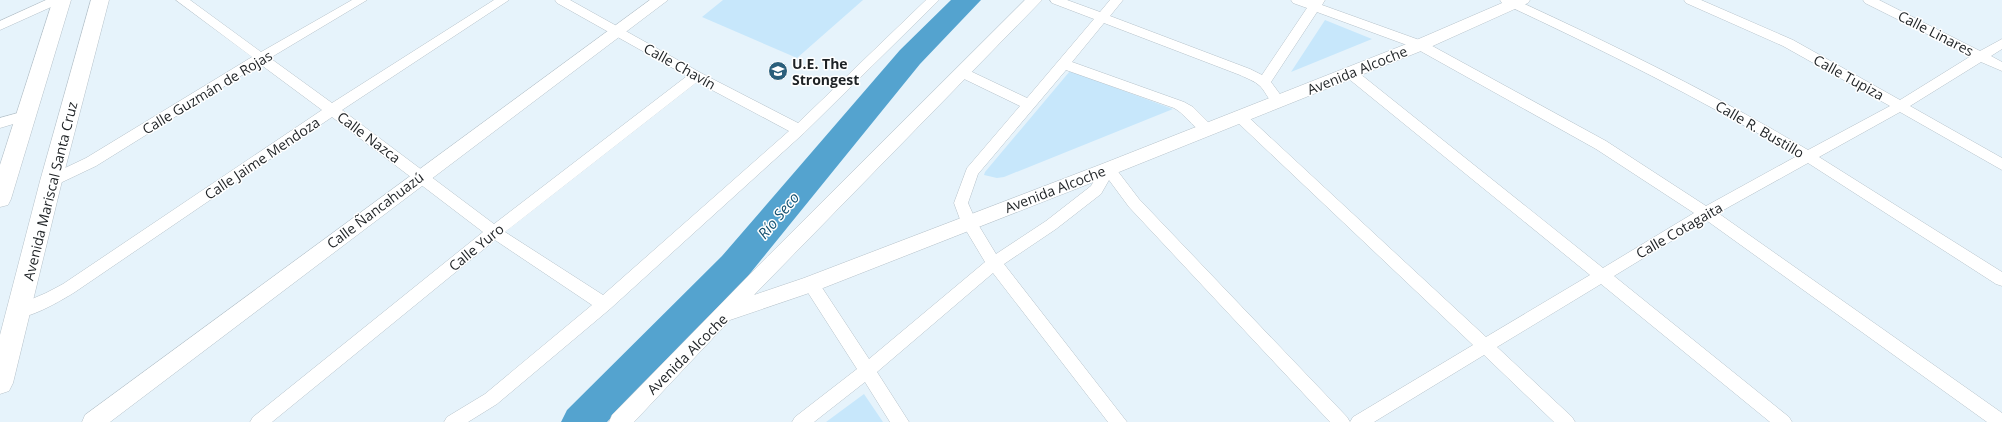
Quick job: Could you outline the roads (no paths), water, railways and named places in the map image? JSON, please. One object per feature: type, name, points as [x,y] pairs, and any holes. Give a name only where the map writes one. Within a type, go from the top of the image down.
[{"type":"main road","points":[[0,199],[62,0]]},
{"type":"main road","name":"Avenida Mariscal Santa Cruz","points":[[0,383],[51,181],[100,0]]},
{"type":"street","points":[[0,26],[56,0]]},
{"type":"street","points":[[187,3],[204,0]]},
{"type":"street","name":"Calle Guzmán de Rojas","points":[[51,181],[91,162],[260,58],[361,0]]},
{"type":"street","name":"Calle Jaime Mendoza","points":[[19,312],[52,298],[69,288],[332,110],[503,0]]},
{"type":"street","name":"Calle Chavín","points":[[561,0],[696,76],[799,130]]},
{"type":"street","name":"Calle Ñancahuazú","points":[[93,422],[421,176],[660,0]]},
{"type":"street","points":[[452,422],[491,399],[604,304],[799,130],[933,0]]},
{"type":"street","points":[[727,313],[780,257],[1034,0]]},
{"type":"street","points":[[1056,0],[1245,72],[1264,82],[1278,101]]},
{"type":"street","points":[[1117,0],[972,172],[961,203],[969,222],[994,262],[1118,422]]},
{"type":"street","points":[[1297,0],[1317,3],[1420,44],[1601,145],[1706,214],[2001,422]]},
{"type":"street","name":"Calle Tupiza","points":[[1690,0],[1788,43],[2002,165]]},
{"type":"street","name":"Calle Linares","points":[[1869,0],[1983,56],[2002,67]]},
{"type":"street","name":"Avenida Alcoche","points":[[620,422],[689,349],[727,313],[811,284],[1108,169],[1420,44],[1514,1]]},
{"type":"street","name":"Calle R. Bustillo","points":[[1514,1],[1625,55],[1745,118],[2002,280]]},
{"type":"street","name":"Calle Nazca","points":[[187,3],[421,176],[494,232],[604,304]]},
{"type":"street","points":[[1264,82],[1317,3]]},
{"type":"street","name":"Calle Cotagaita","points":[[1359,422],[1706,214],[1900,106],[2002,44]]},
{"type":"street","points":[[1063,64],[1179,105],[1188,110],[1207,129]]},
{"type":"street","points":[[1349,72],[1783,422]]},
{"type":"street","points":[[963,73],[1030,105]]},
{"type":"street","name":"Calle Yuro","points":[[259,422],[494,232],[696,76]]},
{"type":"street","points":[[0,123],[25,116]]},
{"type":"street","points":[[1239,116],[1566,422]]},
{"type":"street","points":[[801,422],[867,371],[994,262],[1051,225],[1096,190],[1108,169],[1134,202],[1341,422]]},
{"type":"street","points":[[811,284],[900,422]]},
{"type":"waterway","name":"Río Seco","points":[[581,422],[735,266],[910,57],[967,0]]},
{"type":"place","name":"U.E. The Strongest","points":[[778,71]]}]
